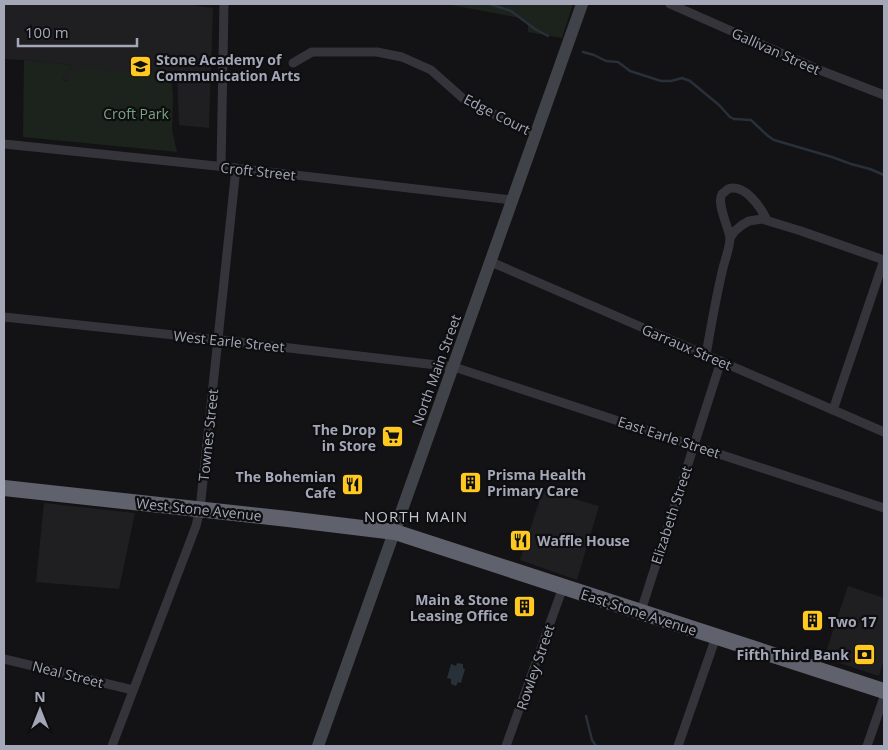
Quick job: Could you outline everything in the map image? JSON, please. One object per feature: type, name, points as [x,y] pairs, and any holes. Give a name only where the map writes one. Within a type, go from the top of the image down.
[{"type":"highway","name":"West Stone Avenue","points":[[4,488],[395,532]]},
{"type":"highway","name":"East Stone Avenue","points":[[395,532],[884,691]]},
{"type":"street","points":[[221,167],[224,4]]},
{"type":"street","name":"North Main Street","points":[[318,746],[582,4]]},
{"type":"street","name":"Gallivan Street","points":[[670,4],[822,71],[884,94]]},
{"type":"street","name":"Edge Court","points":[[293,64],[312,52],[377,52],[402,57],[431,70],[466,101],[536,134]]},
{"type":"street","name":"Croft Street","points":[[4,144],[236,168],[512,200]]},
{"type":"street","name":"Townes Street","points":[[112,746],[196,526],[200,510],[236,168]]},
{"type":"street","points":[[730,238],[721,198],[727,190],[732,188],[743,190],[761,208],[768,220]]},
{"type":"street","points":[[706,355],[730,238],[735,231],[749,221],[768,220],[884,260],[833,410]]},
{"type":"street","name":"Garraux Street","points":[[490,262],[884,432]]},
{"type":"street","name":"West Earle Street","points":[[4,317],[218,339],[454,367]]},
{"type":"street","name":"Elizabeth Street","points":[[641,611],[720,361]]},
{"type":"street","name":"East Earle Street","points":[[454,367],[884,508]]},
{"type":"street","name":"Rowley Street","points":[[506,746],[563,587]]},
{"type":"street","points":[[678,746],[716,637]]},
{"type":"street","name":"Neal Street","points":[[4,659],[133,690]]},
{"type":"street","points":[[867,746],[884,697]]},
{"type":"shaded area","name":"Stone Academy of Communication Arts","points":[[4,4],[185,4],[213,8],[209,128],[179,125],[177,76],[140,70],[114,87],[62,80],[71,65],[4,59]]},
{"type":"shaded area","points":[[543,490],[599,506],[577,580],[520,560]]},
{"type":"shaded area","points":[[44,503],[135,513],[119,589],[36,582]]},
{"type":"shaded area","points":[[848,586],[884,598],[884,658],[879,676],[824,658]]},
{"type":"shaded area","points":[[457,663],[463,664],[465,669],[461,683],[458,682],[456,686],[451,684],[451,679],[447,678],[451,664],[456,666]]},
{"type":"green space","points":[[446,4],[573,4],[562,38],[528,32],[528,23],[520,18]]},
{"type":"green space","name":"Croft Park","points":[[24,60],[71,65],[62,80],[68,81],[74,71],[80,67],[88,66],[114,72],[140,70],[171,75],[173,97],[172,130],[177,152],[23,137]]},
{"type":"waterway","points":[[490,4],[511,11],[548,36]]},
{"type":"waterway","points":[[583,52],[606,61],[618,62],[630,71],[661,81],[682,78],[690,81],[719,105],[730,117],[751,120],[774,140],[884,175]]},
{"type":"waterway","points":[[586,716],[592,740],[596,746]]},
{"type":"place","name":"Stone Academy of Communication Arts","points":[[140,67]]},
{"type":"place","name":"The Drop in Store","points":[[392,437]]},
{"type":"place","name":"Prisma Health Primary Care","points":[[471,482]]},
{"type":"place","name":"The Bohemian Cafe","points":[[352,484]]},
{"type":"place","name":"Waffle House","points":[[521,540]]},
{"type":"place","name":"Main & Stone Leasing Office","points":[[524,607]]},
{"type":"place","name":"Two 17","points":[[812,621]]},
{"type":"place","name":"Fifth Third Bank","points":[[865,654]]},
{"type":"district","name":"NORTH MAIN","points":[[416,516]]}]
